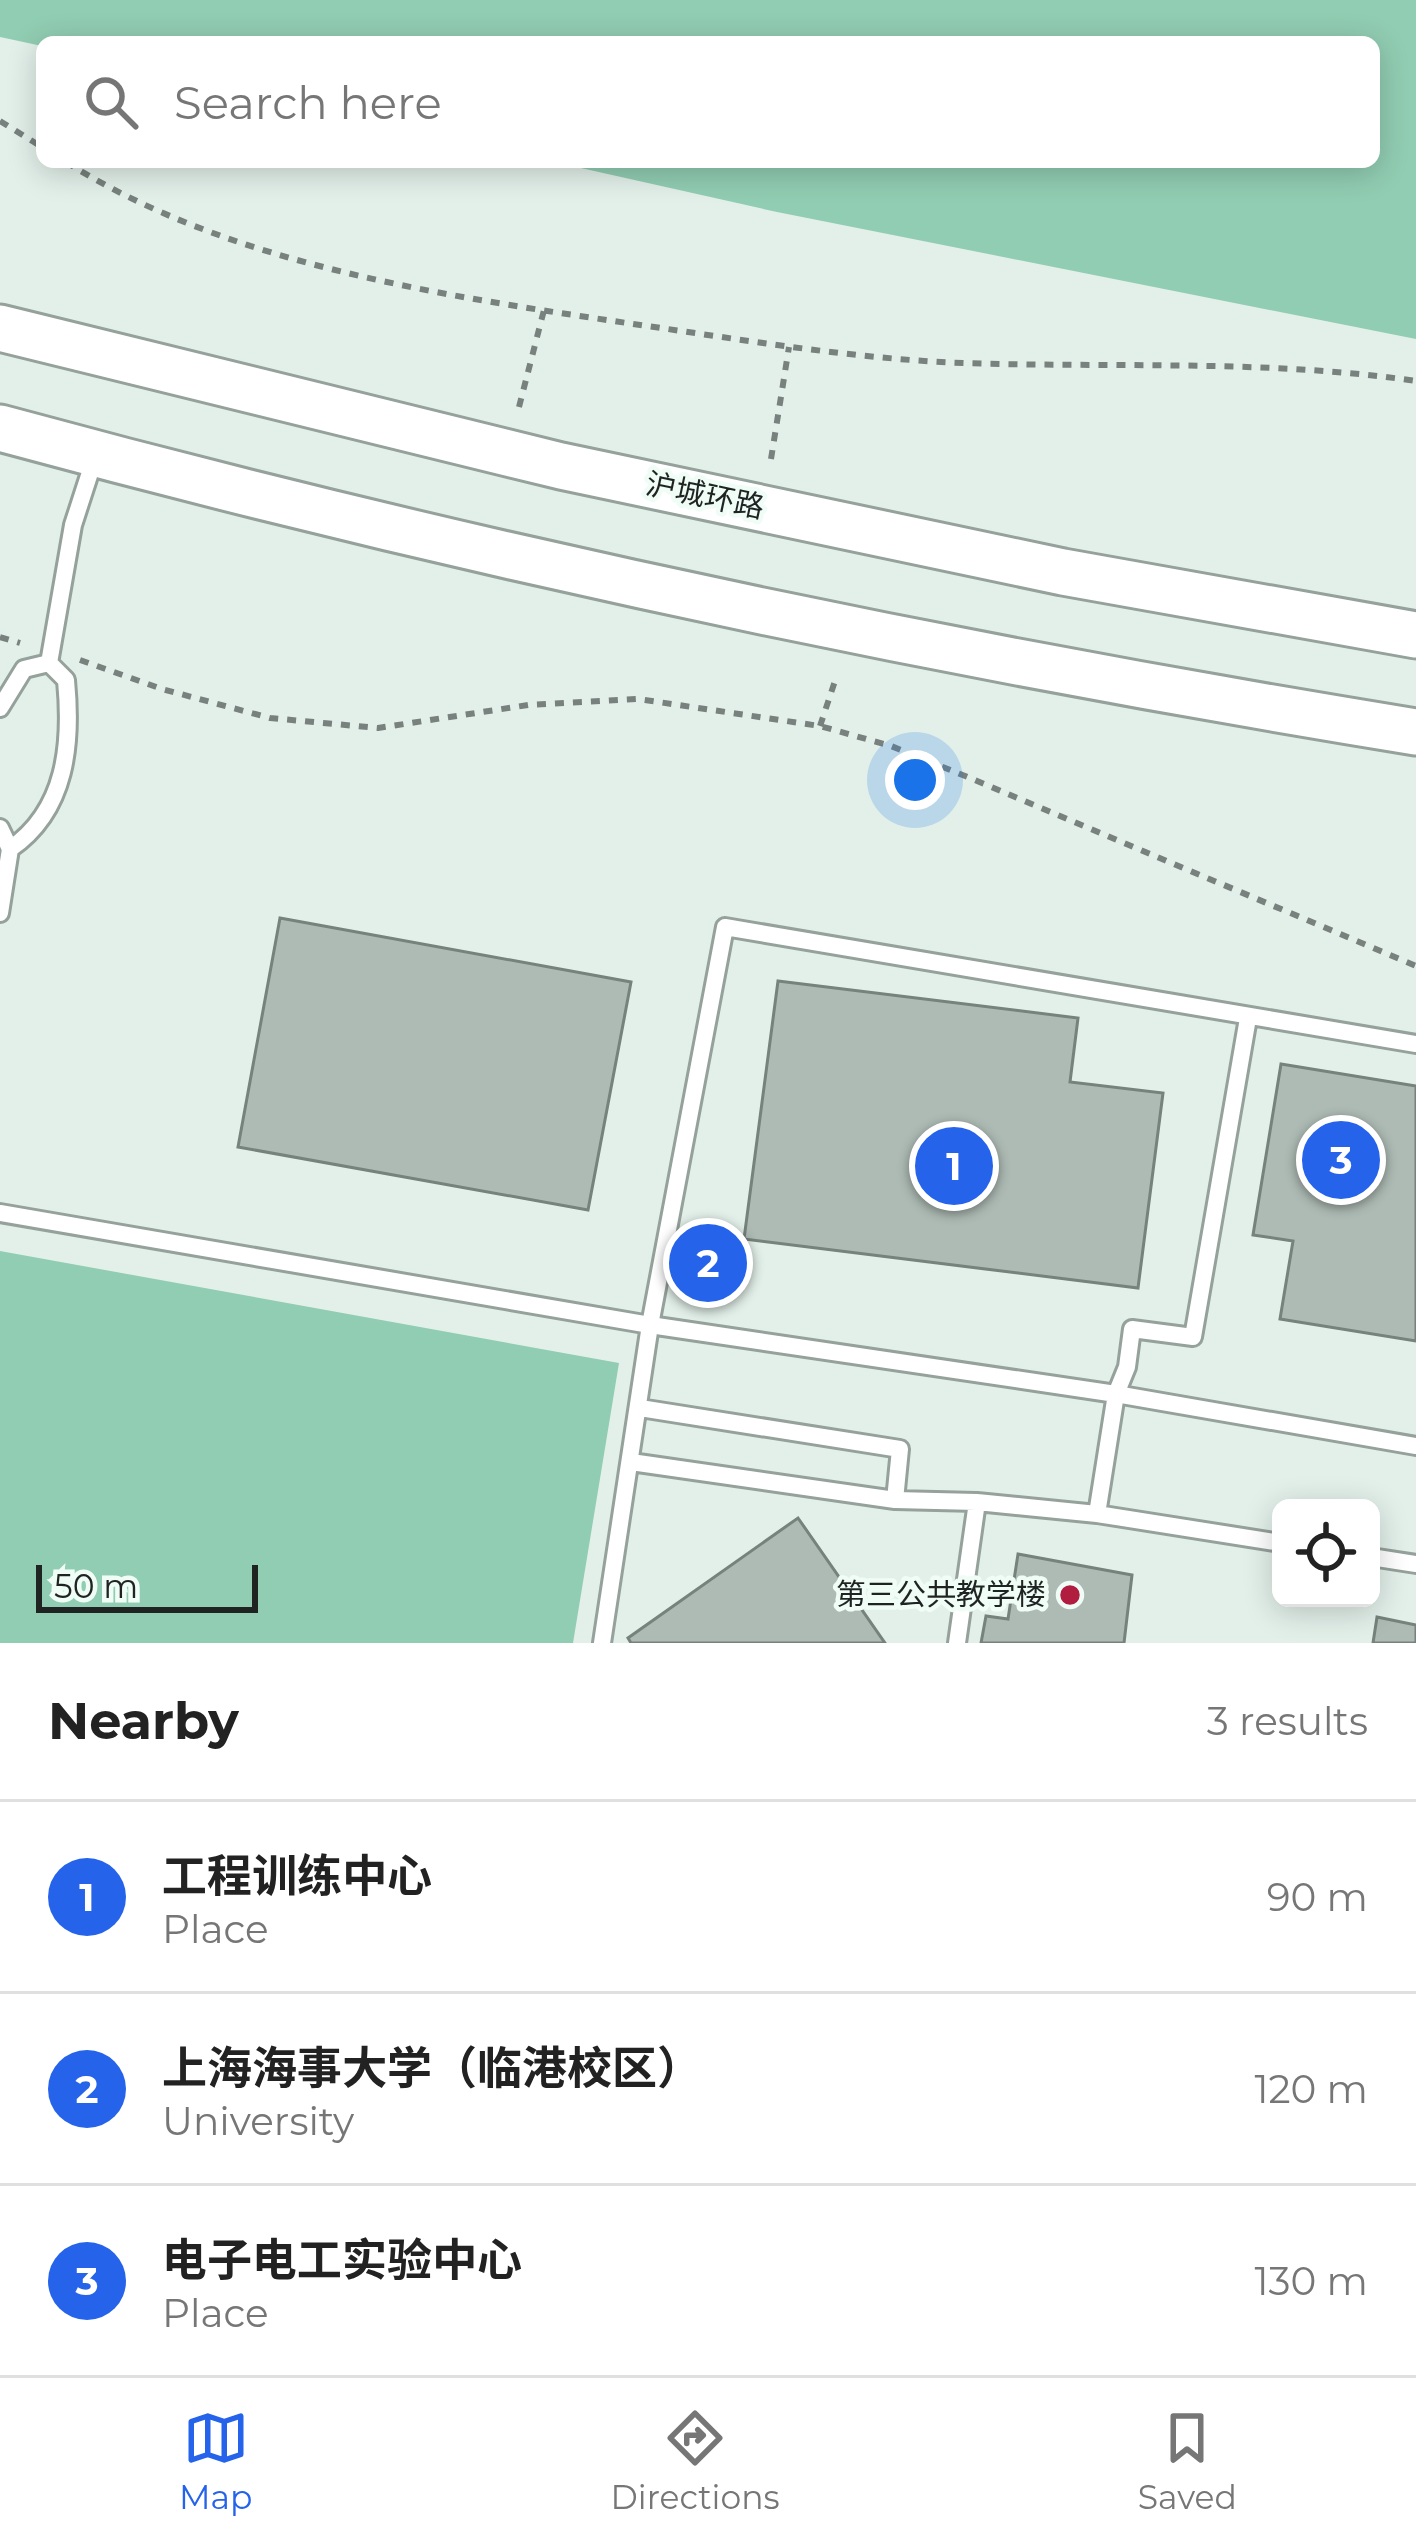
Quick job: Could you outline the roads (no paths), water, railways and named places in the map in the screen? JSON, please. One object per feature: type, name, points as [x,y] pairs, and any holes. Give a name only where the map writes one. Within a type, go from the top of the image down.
[{"type":"main road","name":"沪城环路","points":[[0,328],[561,466],[1063,572],[1416,635]]},
{"type":"main road","points":[[0,428],[435,537],[784,617],[1416,732]]},
{"type":"lane","points":[[49,663],[73,525],[96,454]]},
{"type":"lane","points":[[0,708],[23,669],[49,663]]},
{"type":"lane","points":[[10,849],[25,839],[53,802],[66,764],[70,715],[66,680],[49,663]]},
{"type":"lane","points":[[0,827],[10,849],[0,913]]},
{"type":"lane","points":[[602,1643],[650,1325],[725,927],[1416,1044]]},
{"type":"lane","points":[[1097,1514],[1116,1394],[1127,1367],[1132,1329],[1193,1337],[1248,1018]]},
{"type":"lane","points":[[0,1213],[650,1325],[1116,1394],[1416,1446]]},
{"type":"lane","points":[[640,1408],[901,1449],[895,1500]]},
{"type":"lane","points":[[631,1462],[895,1500],[977,1502],[1097,1514],[1272,1542]]},
{"type":"lane","points":[[957,1643],[977,1502]]},
{"type":"lane","points":[[1380,1558],[1416,1564]]},
{"type":"place","name":"电子电工实验中心","points":[[1341,1160]]},
{"type":"place","name":"工程训练中心","points":[[954,1166]]},
{"type":"place","name":"上海海事大学（临港校区）","points":[[708,1263]]},
{"type":"place","name":"第三公共教学楼","points":[[1070,1595]]}]
